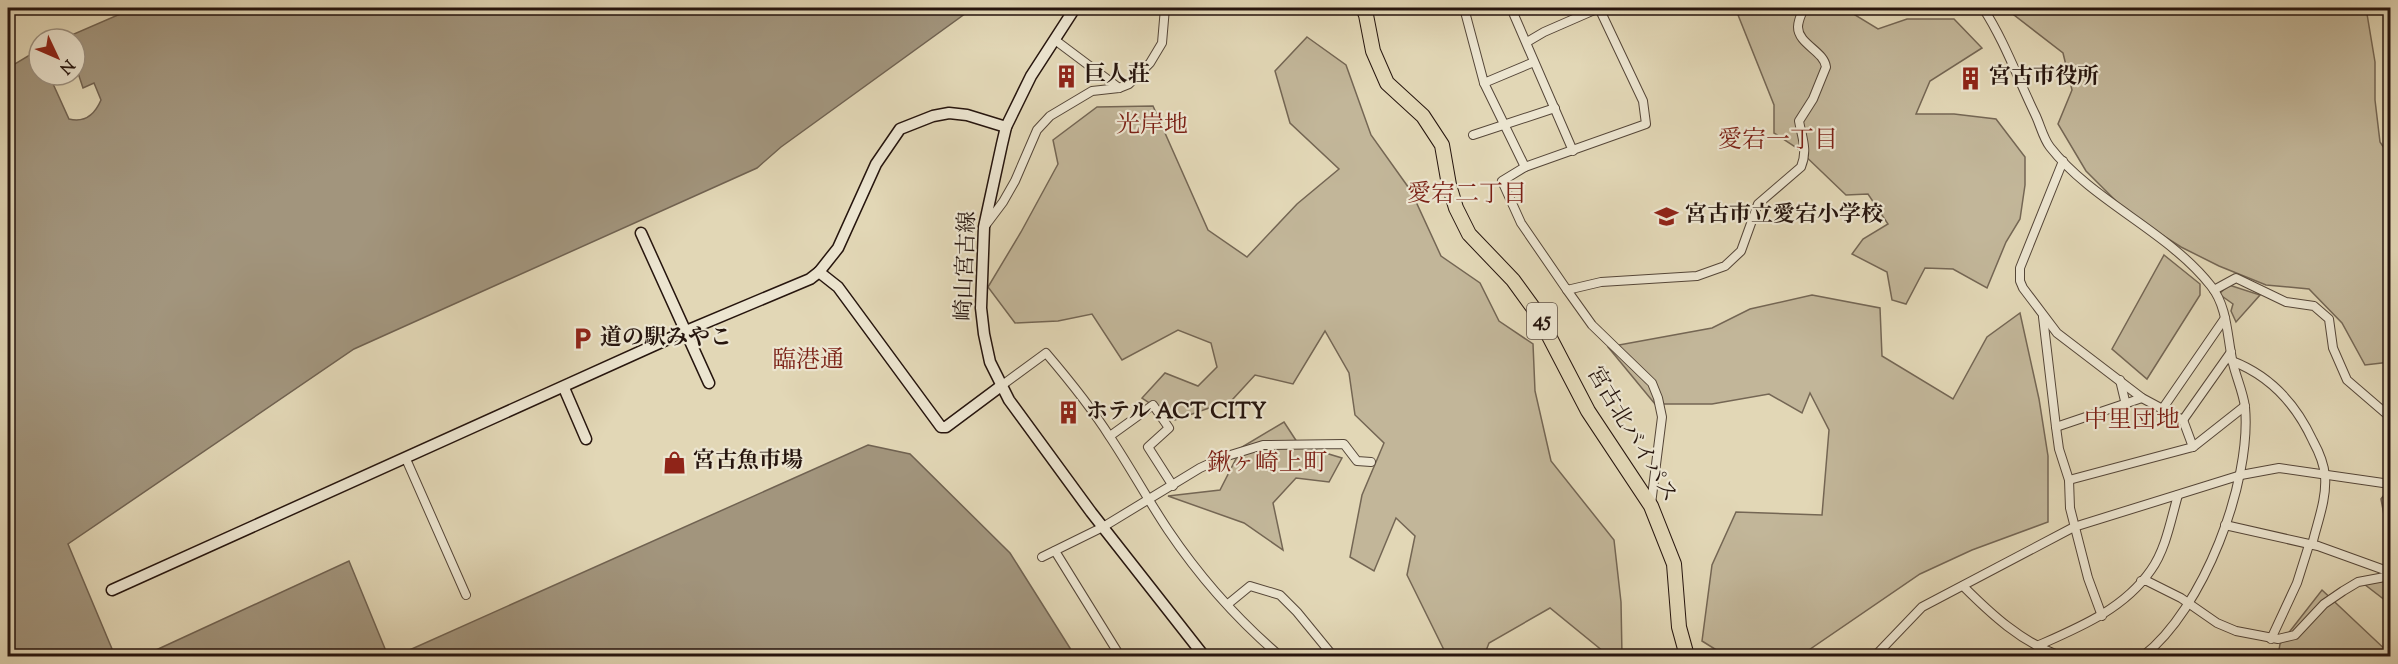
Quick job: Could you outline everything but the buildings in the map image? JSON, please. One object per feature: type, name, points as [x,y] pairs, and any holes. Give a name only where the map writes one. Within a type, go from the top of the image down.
[{"type":"highway","name":"宮古北バイパス","points":[[1363,8],[1372,51],[1387,83],[1423,116],[1442,145],[1456,208],[1469,234],[1513,280],[1537,312],[1588,411],[1650,506],[1674,564],[1680,627],[1687,657]]},
{"type":"street","name":"崎山宮古線","points":[[1075,8],[1031,76],[1006,127],[984,227],[981,297],[983,326],[990,362],[1001,386],[1103,527],[1204,657]]},
{"type":"street","points":[[984,227],[999,209],[1013,184],[1037,130],[1061,108],[1092,91],[1119,88],[1132,82],[1150,63],[1162,43],[1165,8]]},
{"type":"street","points":[[1464,8],[1484,83],[1503,126],[1525,166]]},
{"type":"street","points":[[1511,8],[1574,151]]},
{"type":"street","points":[[1527,42],[1599,8],[1643,101],[1646,124],[1574,151],[1525,166],[1502,182],[1521,222],[1592,325],[1652,383],[1662,417],[1650,506]]},
{"type":"street","points":[[1567,290],[1601,282],[1697,276],[1725,266],[1734,260],[1741,251],[1758,204],[1801,167],[1804,159],[1804,143],[1798,122],[1813,99],[1826,67],[1824,60],[1802,38],[1798,30],[1804,8]]},
{"type":"street","points":[[1983,8],[2048,145],[2071,171],[2188,262],[2214,290],[2220,300],[2225,318],[2232,361],[2245,406],[2241,476],[2215,551],[2188,602],[2177,621],[2155,648],[2144,657]]},
{"type":"street","points":[[1055,40],[1119,88]]},
{"type":"street","points":[[1484,83],[1534,62]]},
{"type":"street","points":[[1473,135],[1555,108]]},
{"type":"street","points":[[112,590],[686,331],[810,279],[819,272],[838,248],[876,164],[900,129],[933,116],[949,114],[967,115],[1006,127]]},
{"type":"street","points":[[2063,161],[2020,268],[2020,281],[2023,288],[2057,333],[2142,398],[2183,420],[2193,447]]},
{"type":"street","points":[[640,233],[709,383]]},
{"type":"street","points":[[819,272],[838,286],[941,428],[946,427],[1046,353],[1068,378],[1110,436],[1149,500],[1193,563],[1228,604],[1281,657]]},
{"type":"street","points":[[2214,290],[2236,278],[2286,302],[2314,306],[2329,319],[2333,348],[2348,380],[2391,417]]},
{"type":"street","points":[[2043,316],[2059,449],[2069,480],[2070,508],[2088,578],[2102,616]]},
{"type":"street","points":[[2163,408],[2225,318]]},
{"type":"street","points":[[2183,420],[2231,352]]},
{"type":"street","points":[[2232,361],[2273,385],[2293,404],[2320,455],[2325,476],[2323,499],[2311,545],[2297,583],[2271,639]]},
{"type":"street","points":[[2119,379],[2126,405]]},
{"type":"street","points":[[564,388],[586,440]]},
{"type":"street","points":[[2056,427],[2142,398]]},
{"type":"street","points":[[1110,436],[1153,405],[1169,428],[1148,447],[1173,486]]},
{"type":"street","points":[[2069,480],[2193,447],[2245,406]]},
{"type":"street","points":[[1042,557],[1103,527],[1200,468],[1224,457],[1263,445],[1344,444],[1357,460],[1371,462]]},
{"type":"street","points":[[406,459],[466,595]]},
{"type":"street","points":[[1875,657],[1922,608],[2074,527],[2241,476],[2278,468],[2391,484]]},
{"type":"street","points":[[2037,646],[2102,616],[2141,581],[2152,569],[2161,550],[2178,495]]},
{"type":"street","points":[[2225,525],[2311,545],[2391,574]]},
{"type":"street","points":[[1055,551],[1120,657]]},
{"type":"street","points":[[2141,581],[2147,581],[2188,602],[2217,623],[2236,631],[2271,639],[2285,639],[2295,635],[2324,604],[2358,582],[2391,574]]},
{"type":"street","points":[[1228,604],[1250,586],[1280,595],[1334,657]]},
{"type":"street","points":[[1963,586],[1998,620],[2037,646],[2060,657]]},
{"type":"shaded area","points":[[134,8],[973,8],[781,147],[757,168],[354,349],[68,544],[115,656],[8,656],[8,66],[27,57],[27,87],[54,87],[69,119],[85,118],[96,109],[101,100],[94,83],[87,86],[87,28]]},
{"type":"shaded area","points":[[1702,8],[1858,8],[1855,15],[1878,29],[1907,19],[1954,19],[1982,48],[1930,81],[1916,114],[1954,114],[1996,119],[2025,157],[2025,185],[2020,219],[2006,242],[1987,288],[1953,269],[1925,268],[1906,304],[1892,300],[1887,272],[1852,254],[1863,239],[1888,224],[1868,194],[1846,195],[1797,148],[1774,133],[1774,105],[1736,10]]},
{"type":"shaded area","points":[[2005,8],[2366,8],[2375,62],[2375,100],[2380,142],[2390,157],[2390,362],[2365,365],[2342,323],[2309,289],[2266,285],[2219,266],[2181,247],[2129,214],[2086,171],[2058,124],[2072,90],[2063,53]]},
{"type":"shaded area","points":[[1307,37],[1346,65],[1371,135],[1411,191],[1441,256],[1480,283],[1499,321],[1533,344],[1535,391],[1551,461],[1614,540],[1621,602],[1622,656],[1609,656],[1550,608],[1489,643],[1484,656],[1447,656],[1407,575],[1415,536],[1396,518],[1374,571],[1350,557],[1362,495],[1384,443],[1355,415],[1349,373],[1325,331],[1293,384],[1255,375],[1232,400],[1175,420],[1142,398],[1165,373],[1198,386],[1217,367],[1211,343],[1178,330],[1122,360],[1092,314],[1058,321],[1015,323],[988,287],[1058,164],[1053,140],[1097,107],[1153,106],[1208,230],[1247,257],[1297,204],[1339,169],[1290,123],[1275,71]]},
{"type":"shaded area","points":[[2164,255],[2200,284],[2200,295],[2147,379],[2112,349]]},
{"type":"shaded area","points":[[2229,285],[2260,295],[2236,322],[2231,311],[2233,304],[2219,294]]},
{"type":"shaded area","points":[[1812,295],[1880,308],[1882,356],[1953,399],[1987,337],[2020,313],[2039,399],[2048,456],[2048,522],[1972,550],[1920,574],[1800,656],[1726,656],[1702,641],[1712,565],[1736,512],[1822,515],[1829,430],[1810,393],[1802,413],[1769,394],[1712,404],[1655,404],[1608,347],[1712,328],[1750,309]]},
{"type":"shaded area","points":[[1284,422],[1299,445],[1342,458],[1329,482],[1296,478],[1273,503],[1283,550],[1244,523],[1168,496],[1220,490],[1242,447]]},
{"type":"shaded area","points":[[868,445],[910,454],[1010,553],[1075,656],[396,656]]},
{"type":"shaded area","points":[[2390,487],[2390,547],[2381,499]]},
{"type":"shaded area","points":[[349,561],[388,656],[143,656]]},
{"type":"shaded area","points":[[2390,580],[2390,604],[2364,584]]},
{"type":"shaded area","points":[[2322,590],[2390,656],[2278,656],[2280,644]]},
{"type":"place","name":"巨人荘","points":[[1066,76]]},
{"type":"place","name":"宮古市役所","points":[[1971,78]]},
{"type":"place","name":"宮古市立愛宕小学校","points":[[1667,216]]},
{"type":"place","name":"道の駅みやこ","points":[[582,339]]},
{"type":"place","name":"ホテル ACT CITY","points":[[1068,413]]},
{"type":"place","name":"宮古魚市場","points":[[675,462]]},
{"type":"district","name":"光岸地","points":[[1152,126]]},
{"type":"district","name":"愛宕一丁目","points":[[1778,141]]},
{"type":"district","name":"愛宕二丁目","points":[[1467,195]]},
{"type":"district","name":"臨港通","points":[[808,361]]},
{"type":"district","name":"中里団地","points":[[2132,421]]},
{"type":"district","name":"鍬ヶ崎上町","points":[[1267,464]]}]
